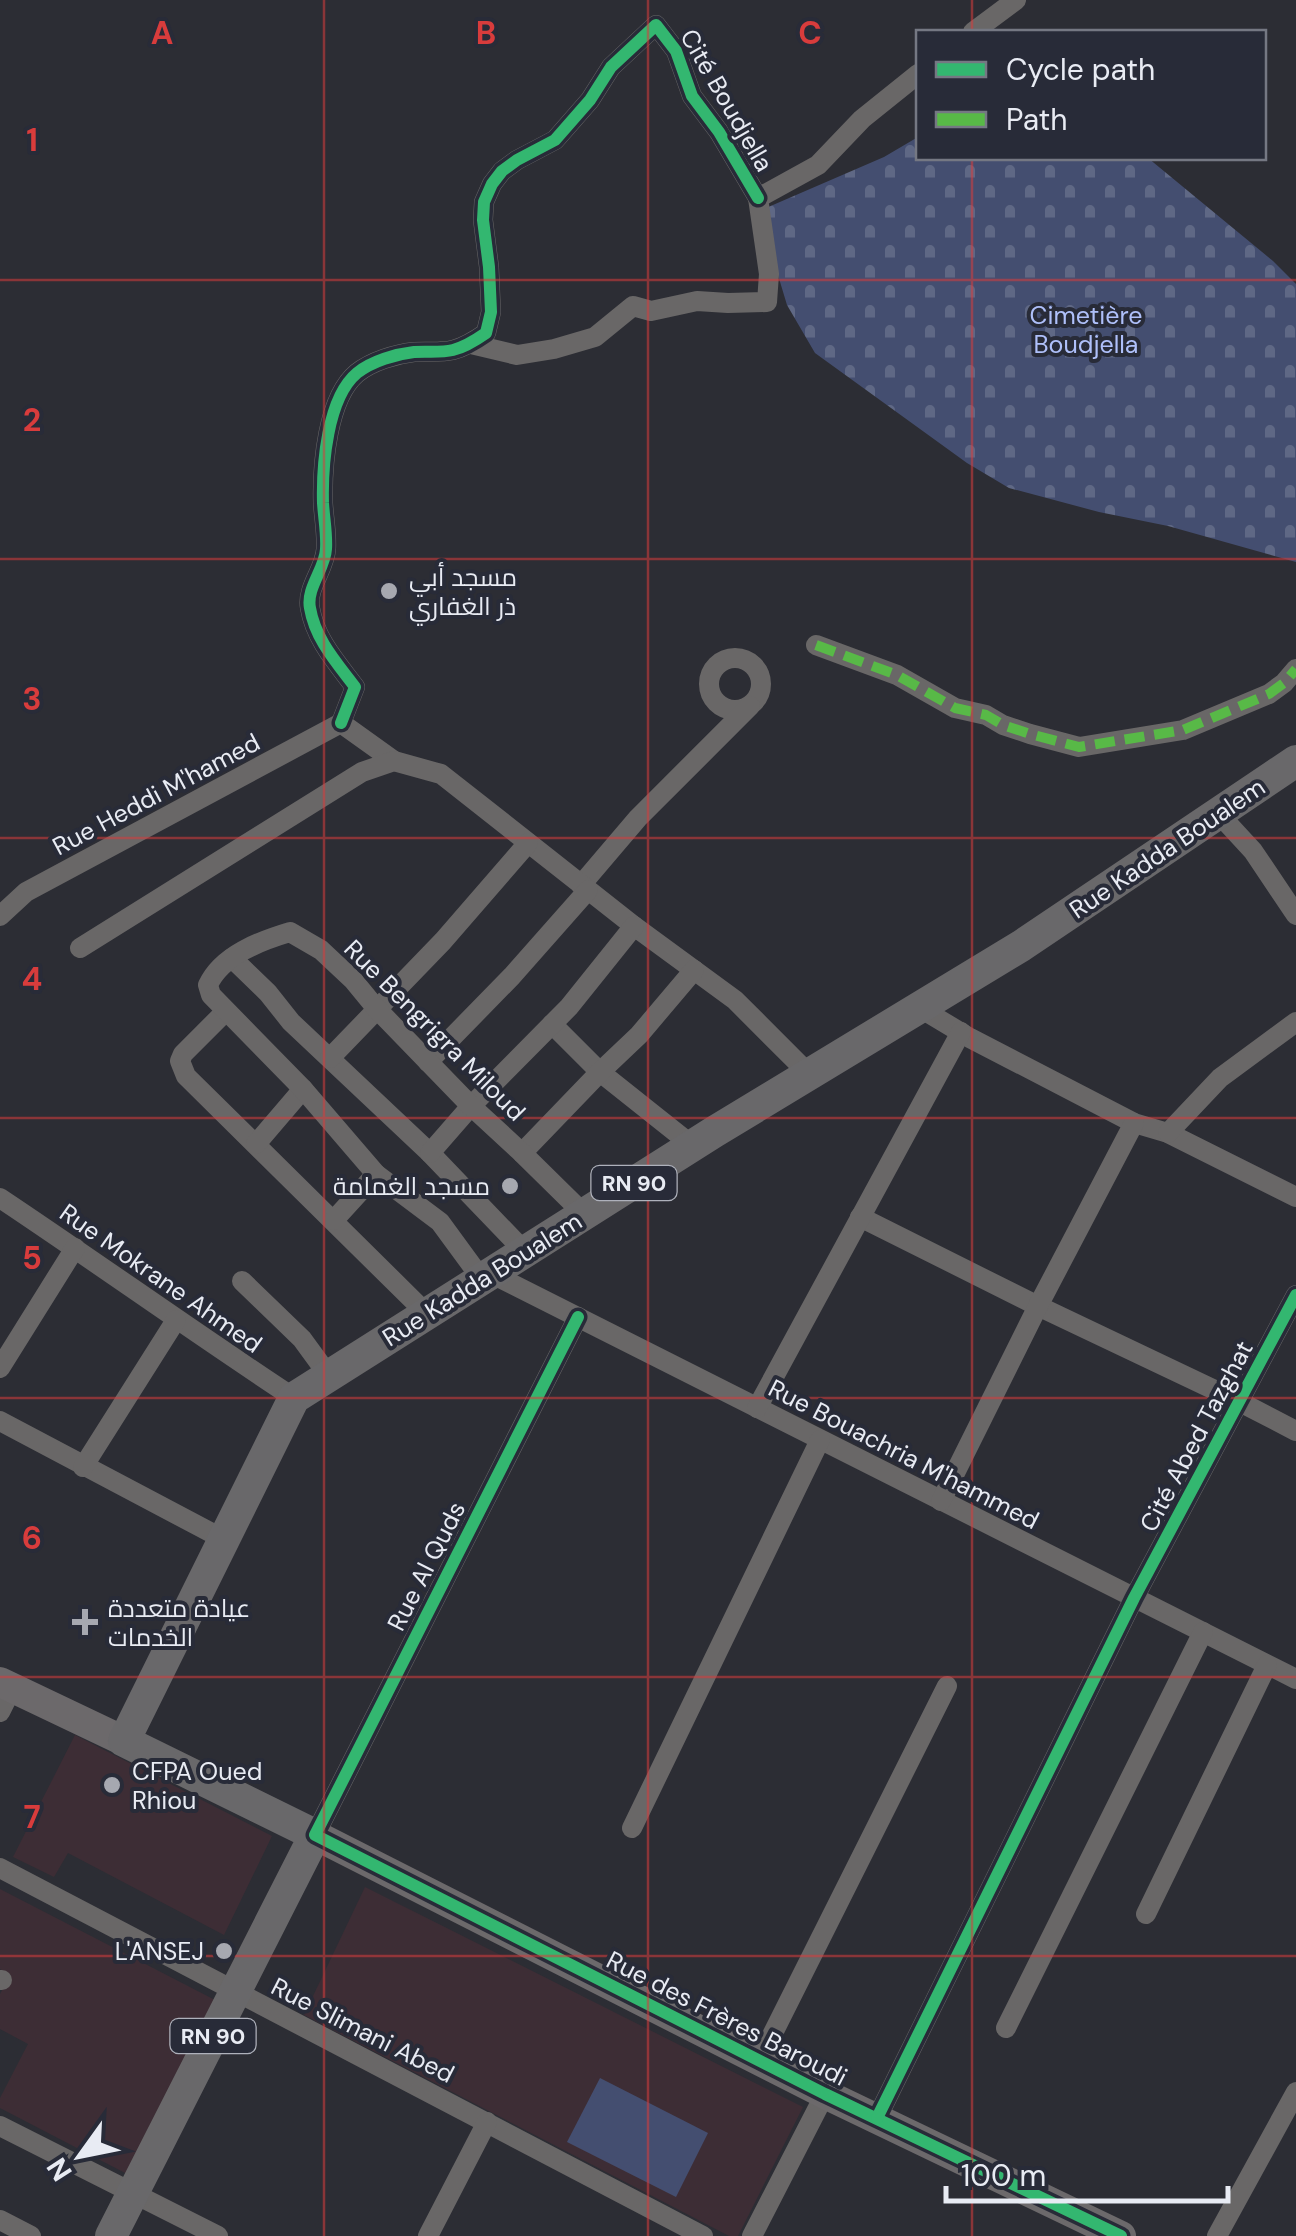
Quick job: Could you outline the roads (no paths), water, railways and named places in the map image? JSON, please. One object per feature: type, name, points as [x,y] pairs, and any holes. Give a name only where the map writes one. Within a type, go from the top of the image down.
[{"type":"main road","name":"Rue Kadda Boualem","points":[[294,1398],[693,1146],[1020,946],[1296,761]]},
{"type":"main road","points":[[294,1398],[124,1741],[314,1835]]},
{"type":"main road","name":"RN 90","points":[[111,2236],[314,1835]]},
{"type":"street","points":[[977,30],[1016,0]]},
{"type":"street","name":"Cité Boudjella","points":[[471,344],[486,333],[491,312],[483,220],[484,202],[492,184],[517,160],[555,140],[590,100],[610,67],[656,25],[676,51],[692,96],[719,132],[758,198]]},
{"type":"street","points":[[810,1074],[735,1000],[440,774],[394,761],[341,722],[355,687],[317,633],[308,603],[326,554],[323,500],[332,422],[342,390],[358,372],[380,360],[413,352],[450,351],[471,344],[518,355],[554,349],[595,337],[633,306],[651,311],[696,301],[767,302],[769,274],[758,198],[818,164],[862,120],[916,76]]},
{"type":"street","points":[[816,645],[897,675],[956,708],[1079,746],[1183,730],[1268,694],[1296,669]]},
{"type":"street","points":[[428,1062],[512,976],[638,818],[750,706]]},
{"type":"street","name":"Rue Heddi M'hamed","points":[[0,916],[26,892],[341,722]]},
{"type":"street","points":[[80,948],[362,772],[394,761]]},
{"type":"street","points":[[1218,814],[1253,851],[1296,915]]},
{"type":"street","points":[[330,1058],[443,942],[528,843]]},
{"type":"street","points":[[430,1152],[552,1024],[634,926]]},
{"type":"street","name":"Rue Bengrigra Miloud","points":[[232,958],[260,941],[290,932],[321,950],[471,1106],[584,1214]]},
{"type":"street","points":[[485,1276],[440,1222],[376,1174],[303,1089],[211,995],[208,985],[213,975],[232,958],[291,1022],[430,1152],[525,1252]]},
{"type":"street","points":[[522,1153],[639,1035],[694,970]]},
{"type":"street","points":[[920,1008],[1134,1123],[1168,1133],[1296,1197]]},
{"type":"street","points":[[225,1012],[183,1054],[180,1061],[186,1076],[428,1314]]},
{"type":"street","points":[[1168,1133],[1220,1078],[1296,1022]]},
{"type":"street","points":[[552,1024],[600,1072],[693,1146]]},
{"type":"street","points":[[757,1408],[960,1032]]},
{"type":"street","points":[[256,1144],[303,1089]]},
{"type":"street","points":[[941,1501],[1134,1123]]},
{"type":"street","points":[[334,1220],[376,1174]]},
{"type":"street","name":"Rue Mokrane Ahmed","points":[[0,1198],[294,1398]]},
{"type":"street","name":"Cité Abed Tazghat","points":[[860,1217],[1296,1431]]},
{"type":"street","points":[[0,1368],[75,1248]]},
{"type":"street","name":"Rue Bouachria M'hammed","points":[[485,1276],[578,1317],[1296,1679]]},
{"type":"street","points":[[242,1281],[302,1339],[329,1376]]},
{"type":"street","name":"Cité Abed Tazghat","points":[[877,2118],[1134,1598],[1296,1295]]},
{"type":"street","name":"Rue Al Quds","points":[[314,1835],[578,1317]]},
{"type":"street","points":[[83,1467],[176,1320]]},
{"type":"street","points":[[0,1422],[225,1540]]},
{"type":"street","points":[[632,1828],[820,1440]]},
{"type":"street","points":[[1006,2028],[1203,1632]]},
{"type":"street","points":[[1146,1914],[1268,1664]]},
{"type":"street","points":[[760,2060],[946,1686]]},
{"type":"street","points":[[4,1694],[124,1741]]},
{"type":"street","name":"Rue des Frères Baroudi","points":[[314,1835],[826,2094],[1121,2236]]},
{"type":"street","name":"Rue Slimani Abed","points":[[0,1868],[703,2236]]},
{"type":"street","points":[[1217,2236],[1296,2092]]},
{"type":"street","points":[[752,2236],[826,2094]]},
{"type":"street","points":[[428,2236],[487,2122]]},
{"type":"street","points":[[0,2126],[218,2236]]},
{"type":"street","points":[[0,2220],[31,2236]]},
{"type":"place","name":"مسجد أبي ذر الغفاري","points":[[389,591]]},
{"type":"place","name":"مسجد الغمامة","points":[[510,1186]]},
{"type":"place","name":"عيادة متعددة الخدمات","points":[[85,1622]]},
{"type":"place","name":"CFPA Oued Rhiou","points":[[112,1785]]},
{"type":"place","name":"L'ANSEJ","points":[[224,1951]]},
{"type":"park label","name":"Cimetière Boudjella","points":[[1086,330]]}]
